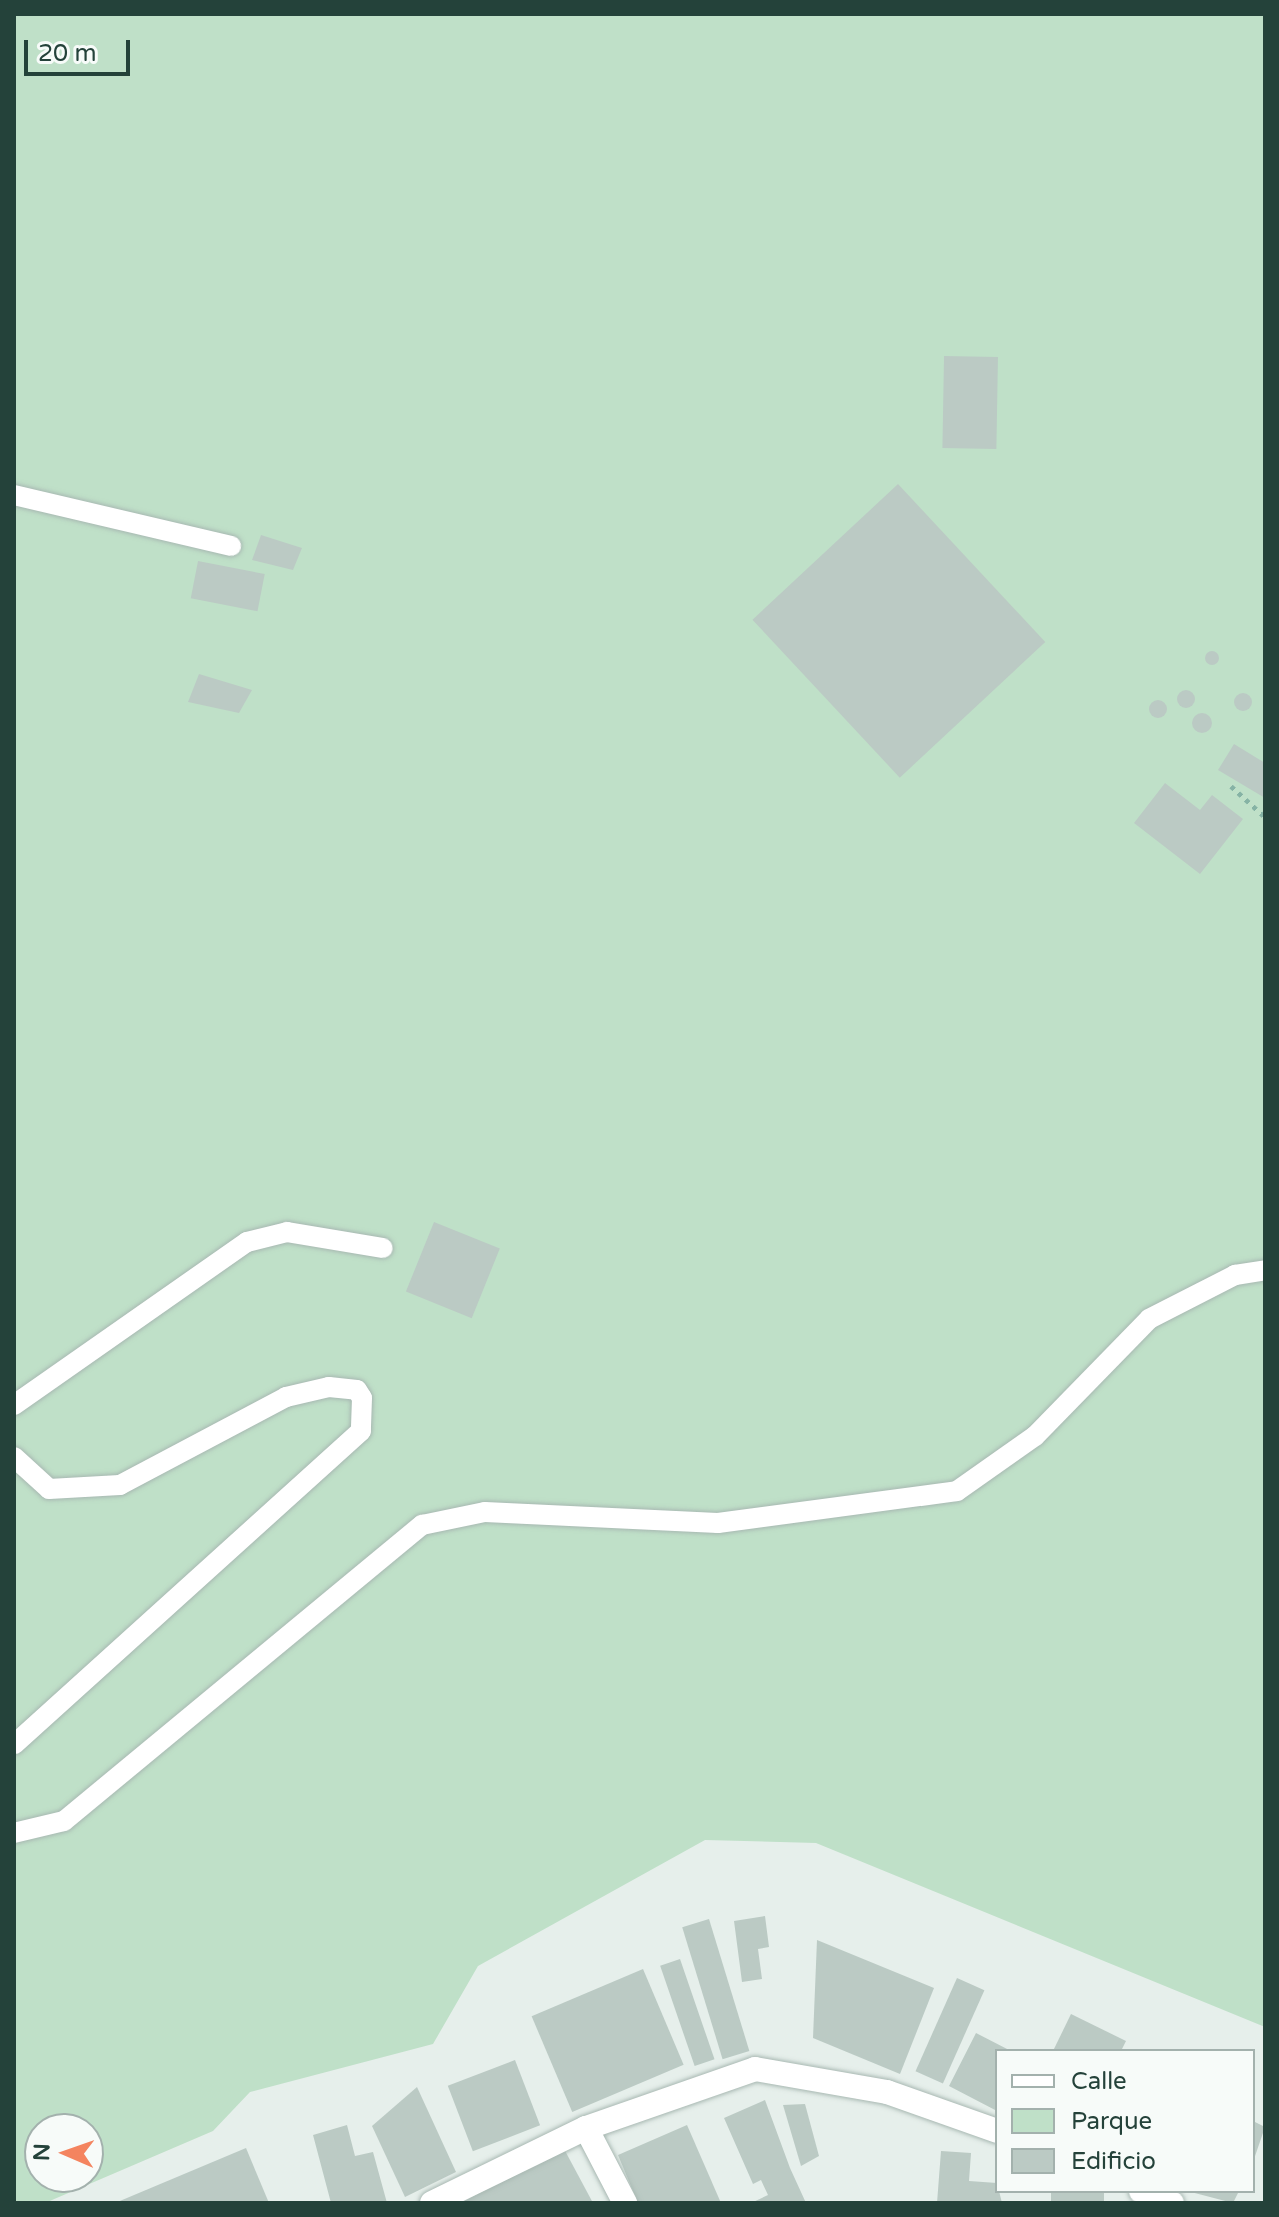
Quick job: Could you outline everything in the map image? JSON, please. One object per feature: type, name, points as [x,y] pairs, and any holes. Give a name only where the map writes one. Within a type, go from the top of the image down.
[{"type":"street","points":[[432,2203],[586,2128],[755,2069],[887,2092],[995,2130]]},
{"type":"street","points":[[586,2128],[625,2203]]},
{"type":"street","points":[[1146,2193],[1172,2203]]},
{"type":"lane","points":[[14,495],[231,546]]},
{"type":"lane","points":[[14,1405],[247,1242],[287,1232],[383,1248]]},
{"type":"lane","points":[[14,1833],[64,1821],[422,1525],[485,1512],[718,1523],[957,1491],[1035,1436],[1149,1319],[1235,1275],[1265,1270]]},
{"type":"lane","points":[[14,1457],[49,1489],[107,1487],[286,1397],[329,1387],[357,1390],[362,1398],[361,1431],[14,1744]]},
{"type":"path","points":[[1231,786],[1265,817]]},
{"type":"green space","points":[[14,14],[1265,14],[1265,2027],[816,1843],[705,1840],[478,1966],[433,2044],[250,2092],[213,2131],[104,2178],[104,2113],[24,2113],[24,2193],[68,2193],[45,2203],[14,2203]]},
{"type":"building","points":[[944,356],[998,357],[996,449],[942,448]]},
{"type":"building","points":[[898,484],[1045,642],[900,778],[752,620]]},
{"type":"building","points":[[261,535],[302,548],[293,570],[252,560]]},
{"type":"building","points":[[198,561],[265,574],[257,611],[191,598]]},
{"type":"building","points":[[1212,651],[1219,658],[1212,665],[1205,658]]},
{"type":"building","points":[[199,674],[252,690],[239,713],[188,702]]},
{"type":"building","points":[[1182,690],[1190,690],[1195,699],[1193,706],[1182,708],[1177,703],[1177,695]]},
{"type":"building","points":[[1239,693],[1247,693],[1252,702],[1250,709],[1239,711],[1234,706],[1234,698]]},
{"type":"building","points":[[1158,700],[1167,709],[1158,718],[1149,709]]},
{"type":"building","points":[[1202,713],[1209,716],[1212,723],[1209,730],[1202,733],[1195,730],[1192,723],[1195,716]]},
{"type":"building","points":[[1234,744],[1265,763],[1265,798],[1218,770]]},
{"type":"building","points":[[1165,783],[1200,810],[1212,795],[1243,819],[1200,874],[1134,823]]},
{"type":"building","points":[[434,1222],[500,1249],[472,1318],[406,1292]]},
{"type":"building","points":[[765,1916],[769,1947],[758,1949],[762,1979],[742,1982],[734,1921]]},
{"type":"building","points":[[709,1919],[749,2051],[723,2059],[682,1927]]},
{"type":"building","points":[[817,1940],[934,1988],[900,2074],[813,2038]]},
{"type":"building","points":[[680,1959],[715,2059],[695,2066],[660,1966]]},
{"type":"building","points":[[643,1969],[684,2065],[572,2112],[532,2016]]},
{"type":"building","points":[[957,1978],[984,1990],[943,2083],[916,2071]]},
{"type":"building","points":[[1071,2014],[1126,2041],[1122,2049],[1054,2049]]},
{"type":"building","points":[[976,2033],[1007,2049],[995,2049],[995,2110],[949,2086]]},
{"type":"building","points":[[515,2060],[540,2125],[473,2151],[448,2086]]},
{"type":"building","points":[[417,2087],[456,2172],[405,2197],[372,2126]]},
{"type":"building","points":[[765,2100],[806,2203],[751,2203],[768,2195],[761,2180],[753,2184],[724,2118]]},
{"type":"building","points":[[805,2104],[819,2156],[801,2166],[783,2105]]},
{"type":"building","points":[[1255,2122],[1265,2127],[1255,2156]]},
{"type":"building","points":[[347,2125],[355,2156],[373,2152],[387,2203],[331,2203],[313,2135]]},
{"type":"building","points":[[687,2125],[721,2203],[638,2203],[618,2155]]},
{"type":"building","points":[[563,2147],[593,2203],[461,2203]]},
{"type":"building","points":[[246,2148],[269,2203],[115,2203]]},
{"type":"building","points":[[941,2151],[971,2153],[969,2181],[995,2183],[995,2193],[1000,2193],[1002,2203],[937,2203]]},
{"type":"building","points":[[1051,2193],[1104,2193],[1104,2203],[1051,2203]]},
{"type":"building","points":[[1195,2193],[1238,2193],[1233,2203]]}]
